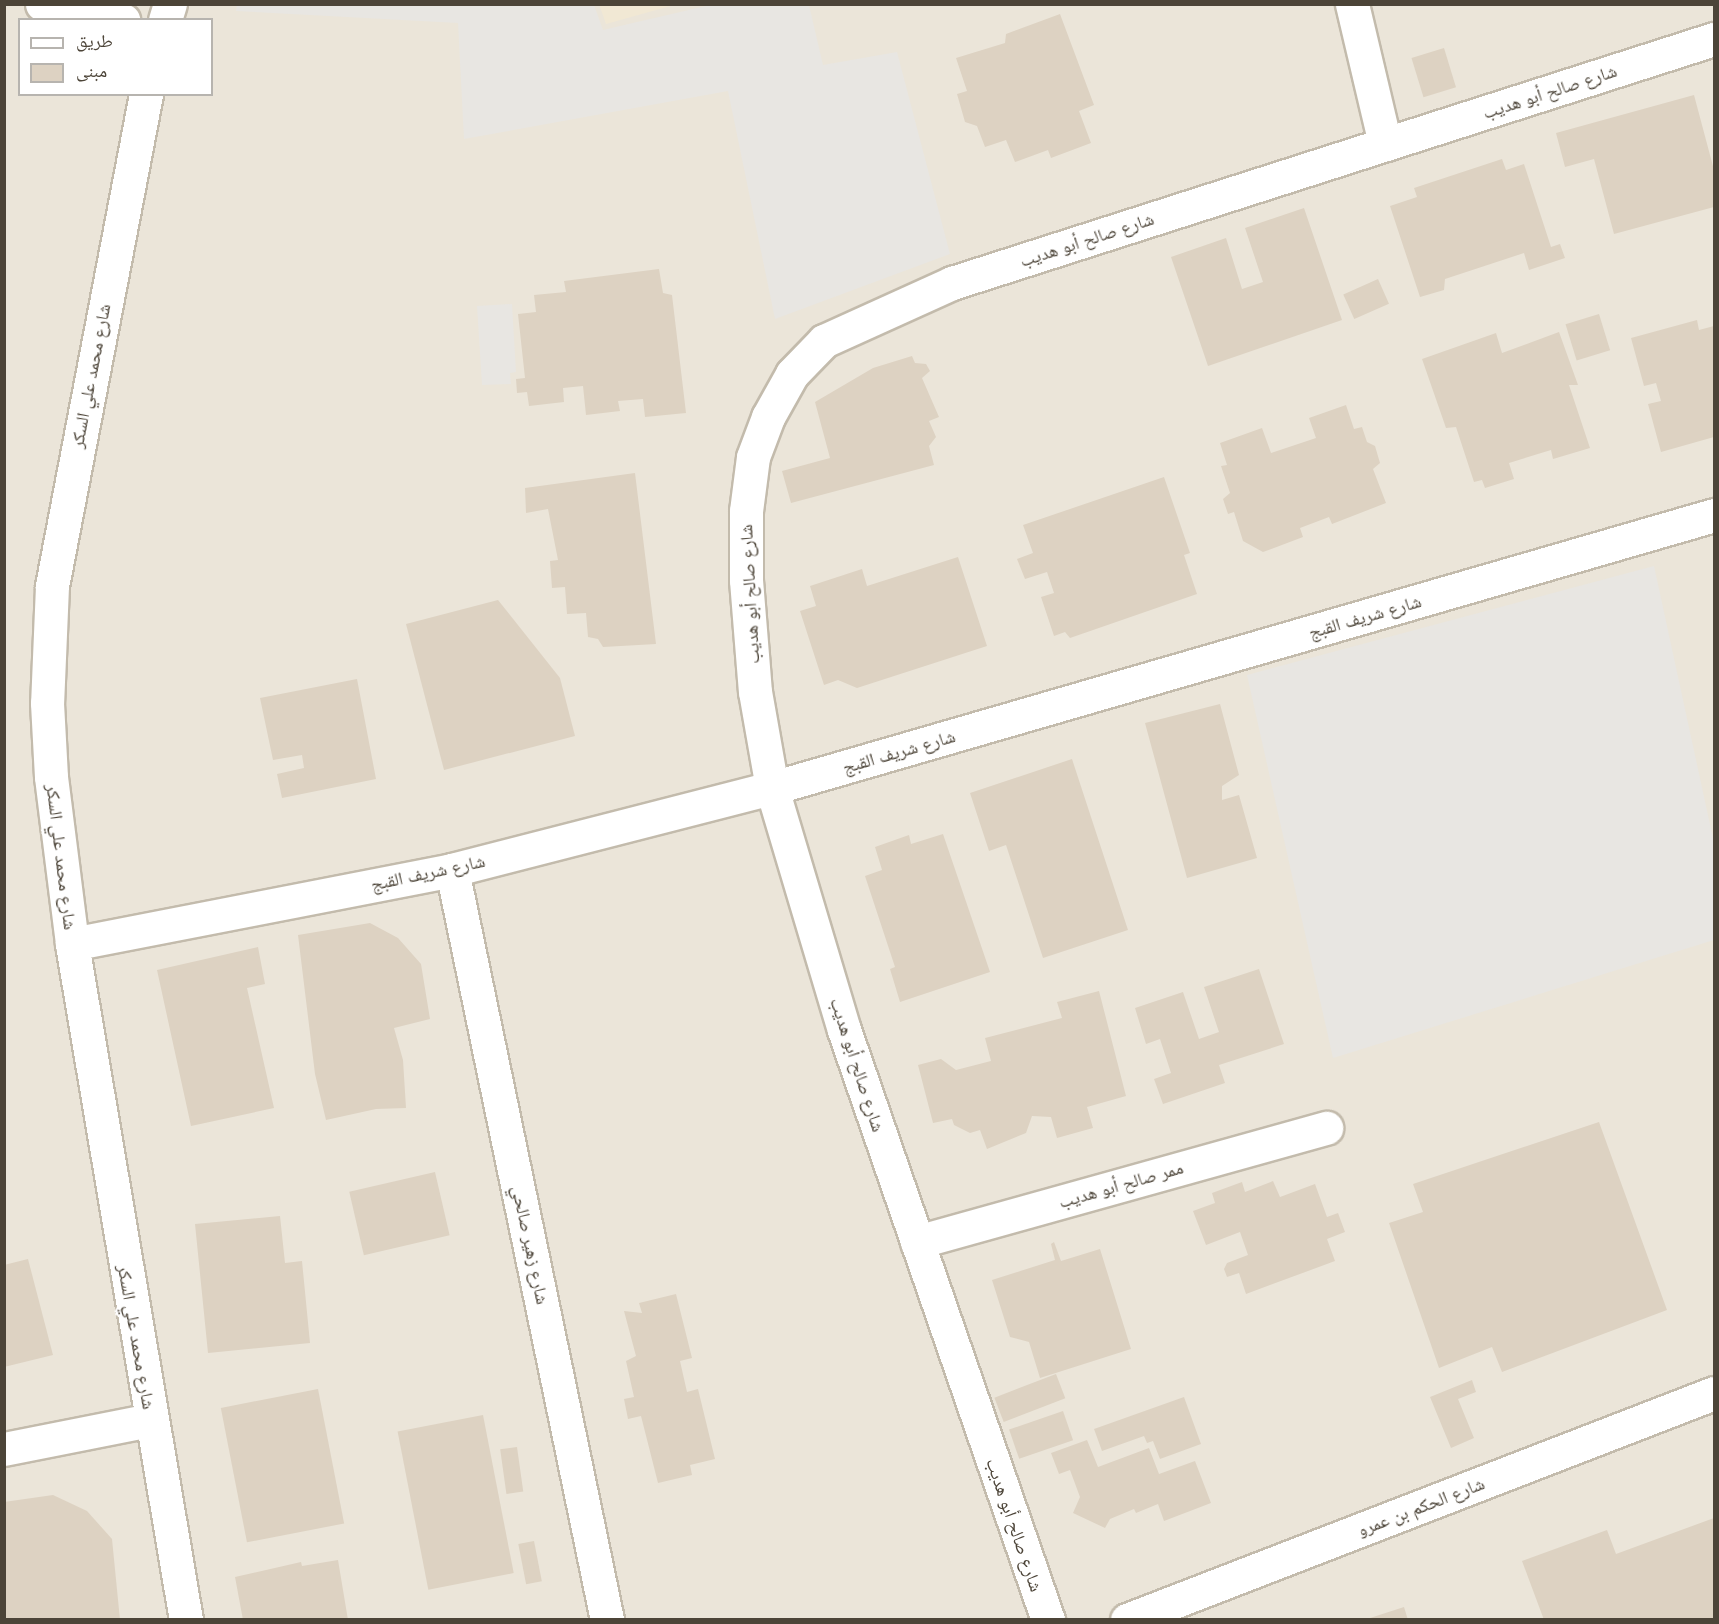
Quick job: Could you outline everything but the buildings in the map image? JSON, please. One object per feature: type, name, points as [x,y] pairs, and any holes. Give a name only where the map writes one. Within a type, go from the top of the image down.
[{"type":"street","points":[[42,4],[113,18]]},
{"type":"street","points":[[1352,4],[1385,144]]},
{"type":"street","name":"شارع صالح أبو هديب","points":[[1048,1620],[844,1030],[772,788],[755,692],[746,580],[746,511],[753,457],[768,417],[800,366],[824,341],[952,283],[1714,39]]},
{"type":"street","name":"شارع محمد علي السكر","points":[[146,96],[52,586],[47,642],[51,777],[72,944],[186,1620]]},
{"type":"street","name":"شارع شريف القبج","points":[[72,944],[452,870],[772,788],[1714,515]]},
{"type":"street","name":"شارع زهير صالحي","points":[[452,870],[607,1620]]},
{"type":"street","name":"ممر صالح أبو هديب","points":[[917,1242],[1326,1128]]},
{"type":"street","name":"شارع الحكم بن عمرو","points":[[1127,1620],[1714,1393]]},
{"type":"street","points":[[4,1449],[151,1420]]},
{"type":"shaded area","points":[[599,4],[674,4],[674,5],[606,24]]},
{"type":"shaded area","points":[[5,5],[1714,5],[1714,1619],[5,1619]]},
{"type":"shaded area","points":[[237,5],[594,5],[603,30],[710,5],[809,5],[823,65],[897,52],[950,254],[775,319],[728,91],[464,139],[458,23],[236,11]]},
{"type":"shaded area","points":[[512,304],[516,372],[510,373],[511,384],[482,385],[477,306]]},
{"type":"shaded area","points":[[1654,566],[1714,843],[1714,940],[1333,1058],[1247,675]]}]
